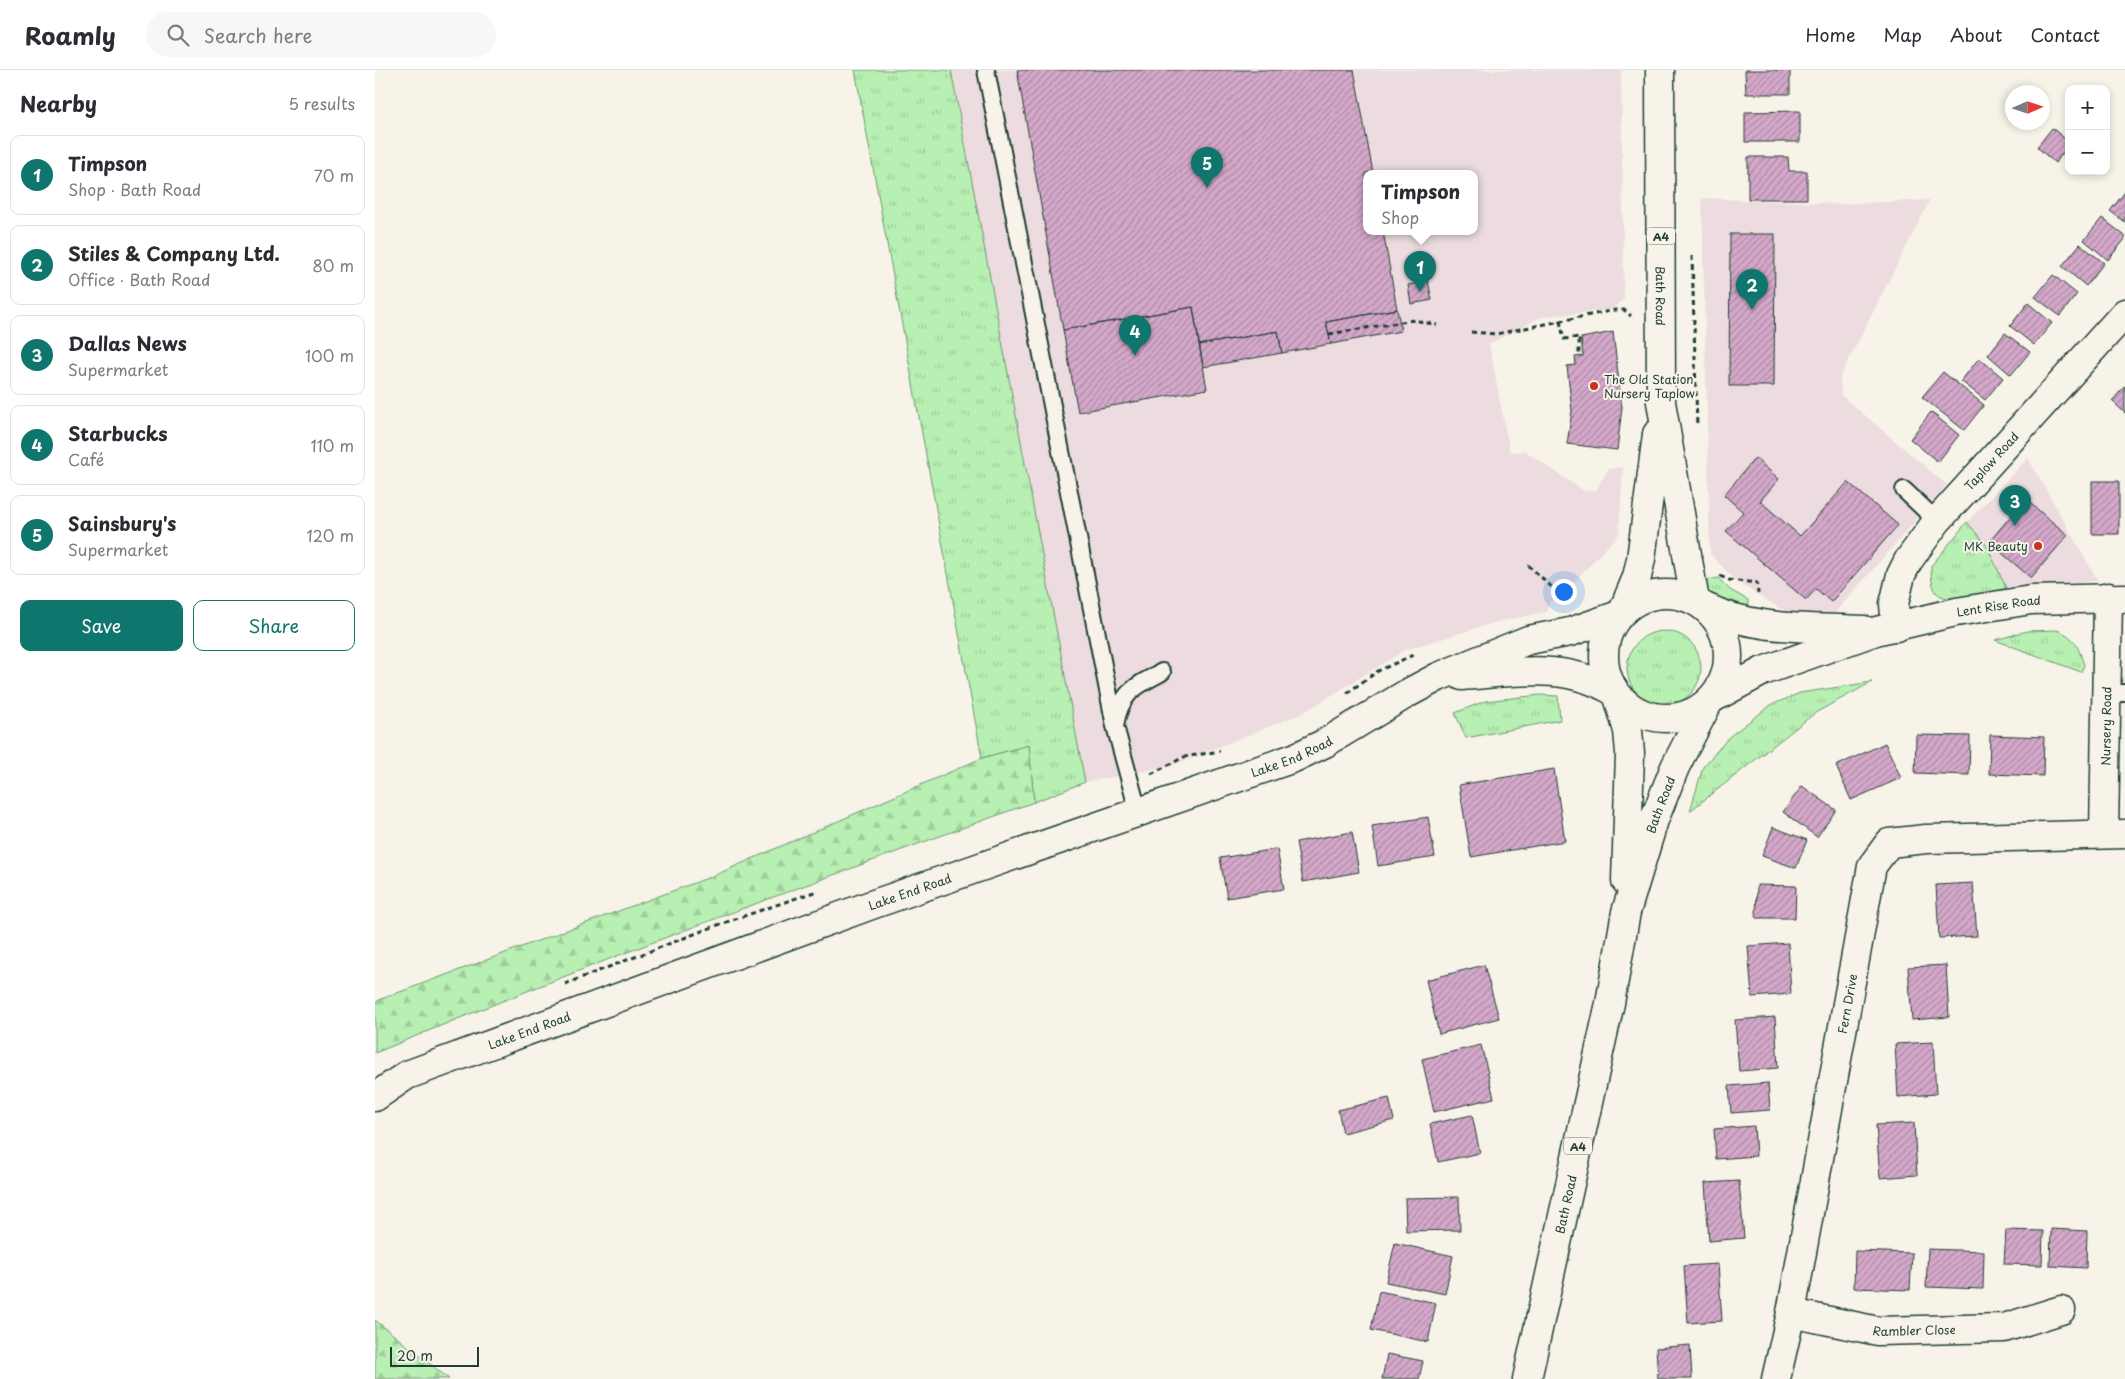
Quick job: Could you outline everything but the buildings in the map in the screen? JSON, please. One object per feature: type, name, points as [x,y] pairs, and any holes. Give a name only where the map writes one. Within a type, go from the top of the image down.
[{"type":"main road","name":"Bath Road","points":[[1621,613],[1637,577],[1641,559],[1661,402],[1661,70]]},
{"type":"main road","name":"Taplow Road","points":[[1886,629],[1901,575],[1908,560],[1937,521],[2125,313]]},
{"type":"main road","name":"Bath Road","points":[[1661,402],[1680,522],[1700,604]]},
{"type":"main road","points":[[1659,594],[1677,594],[1700,604],[1716,619],[1723,631],[1728,648],[1729,664],[1724,681],[1711,701],[1695,712],[1680,718],[1662,719],[1645,715],[1627,706],[1617,695],[1606,674],[1604,652],[1608,633],[1621,613],[1640,599],[1659,594]]},
{"type":"main road","name":"Lent Rise Road","points":[[1711,701],[1763,671],[1886,629],[1956,612],[2031,600],[2117,598]]},
{"type":"main road","name":"Nursery Road","points":[[2115,834],[2117,598]]},
{"type":"main road","name":"Lent Rise Road","points":[[1700,604],[1737,620],[1760,624],[1886,629]]},
{"type":"main road","name":"Lake End Road","points":[[375,1097],[407,1075],[873,904],[1294,758],[1325,743],[1408,693],[1439,677],[1529,640],[1570,632],[1621,613]]},
{"type":"main road","name":"Lake End Road","points":[[1439,677],[1556,671],[1588,678],[1617,695]]},
{"type":"main road","name":"Bath Road","points":[[1617,695],[1628,732],[1630,753],[1626,912]]},
{"type":"main road","name":"Bath Road","points":[[1527,1379],[1610,1003],[1626,912],[1654,820],[1675,767],[1711,701]]},
{"type":"main road","name":"Fern Drive","points":[[1776,1379],[1791,1314],[1872,866],[1889,843],[1927,839],[2115,834]]},
{"type":"main road","name":"Rambler Close","points":[[1791,1314],[1878,1331],[2004,1328],[2047,1324]]},
{"type":"lane","points":[[986,70],[1056,435],[1115,726],[1138,811]]},
{"type":"lane","points":[[1904,490],[1937,521]]},
{"type":"lane","points":[[1115,726],[1125,696],[1138,685],[1162,672]]},
{"type":"path","points":[[1471,332],[1496,334],[1615,310],[1624,310],[1632,317]]},
{"type":"path","points":[[1329,334],[1414,320],[1437,325]]},
{"type":"path","points":[[1560,321],[1564,339],[1579,337],[1579,356]]},
{"type":"path","points":[[1695,347],[1697,436]]},
{"type":"path","points":[[1528,565],[1574,607]]},
{"type":"path","points":[[1713,572],[1729,580],[1757,583],[1758,596]]},
{"type":"path","points":[[1339,699],[1378,671],[1417,654]]},
{"type":"path","points":[[1131,783],[1161,770],[1184,757],[1222,750]]},
{"type":"shaded area","points":[[951,70],[1621,70],[1624,299],[1611,310],[1541,317],[1489,344],[1510,452],[1525,451],[1584,491],[1596,490],[1608,469],[1623,467],[1619,534],[1567,589],[1566,597],[1557,597],[1549,603],[1546,612],[1497,622],[1405,650],[1303,713],[1171,766],[1085,782]]},
{"type":"shaded area","points":[[1702,198],[1840,204],[1930,200],[1840,377],[1841,395],[1947,485],[1833,615],[1786,612],[1738,583],[1710,554]]},
{"type":"shaded area","points":[[2028,458],[2098,581],[2006,588],[1987,547],[1967,522]]},
{"type":"green space","points":[[855,70],[951,70],[1085,782],[1034,802],[1029,745],[982,758]]},
{"type":"green space","points":[[1967,522],[1987,546],[2006,588],[1968,597],[1944,597],[1935,590],[1931,576],[1931,566]]},
{"type":"green space","points":[[1718,578],[1730,590],[1748,600],[1750,619],[1713,601],[1703,581]]},
{"type":"green space","points":[[2057,630],[2068,636],[2075,643],[2084,665],[2081,672],[1995,640],[2027,631]]},
{"type":"green space","points":[[1664,631],[1678,634],[1690,642],[1698,654],[1701,668],[1698,682],[1690,694],[1678,702],[1664,705],[1650,702],[1638,694],[1630,682],[1627,668],[1630,654],[1638,642],[1650,634]]},
{"type":"green space","points":[[1872,682],[1815,713],[1690,811],[1703,767],[1730,736],[1771,705],[1800,693]]},
{"type":"green space","points":[[1540,695],[1558,696],[1560,720],[1466,738],[1455,713],[1485,701]]},
{"type":"green space","points":[[1029,745],[1034,802],[621,955],[375,1053],[375,1003],[381,999],[713,876],[982,758]]},
{"type":"green space","points":[[375,1320],[449,1379],[375,1379]]},
{"type":"place","name":"Sainsbury's","points":[[1207,188]]},
{"type":"place","name":"Timpson","points":[[1420,292]]},
{"type":"place","name":"Stiles & Company Ltd.","points":[[1752,310]]},
{"type":"place","name":"Starbucks","points":[[1135,356]]},
{"type":"place","name":"The Old Station Nursery Taplow","points":[[1594,386]]},
{"type":"place","name":"Dallas News","points":[[2015,526]]},
{"type":"place","name":"MK Beauty","points":[[2038,546]]}]
